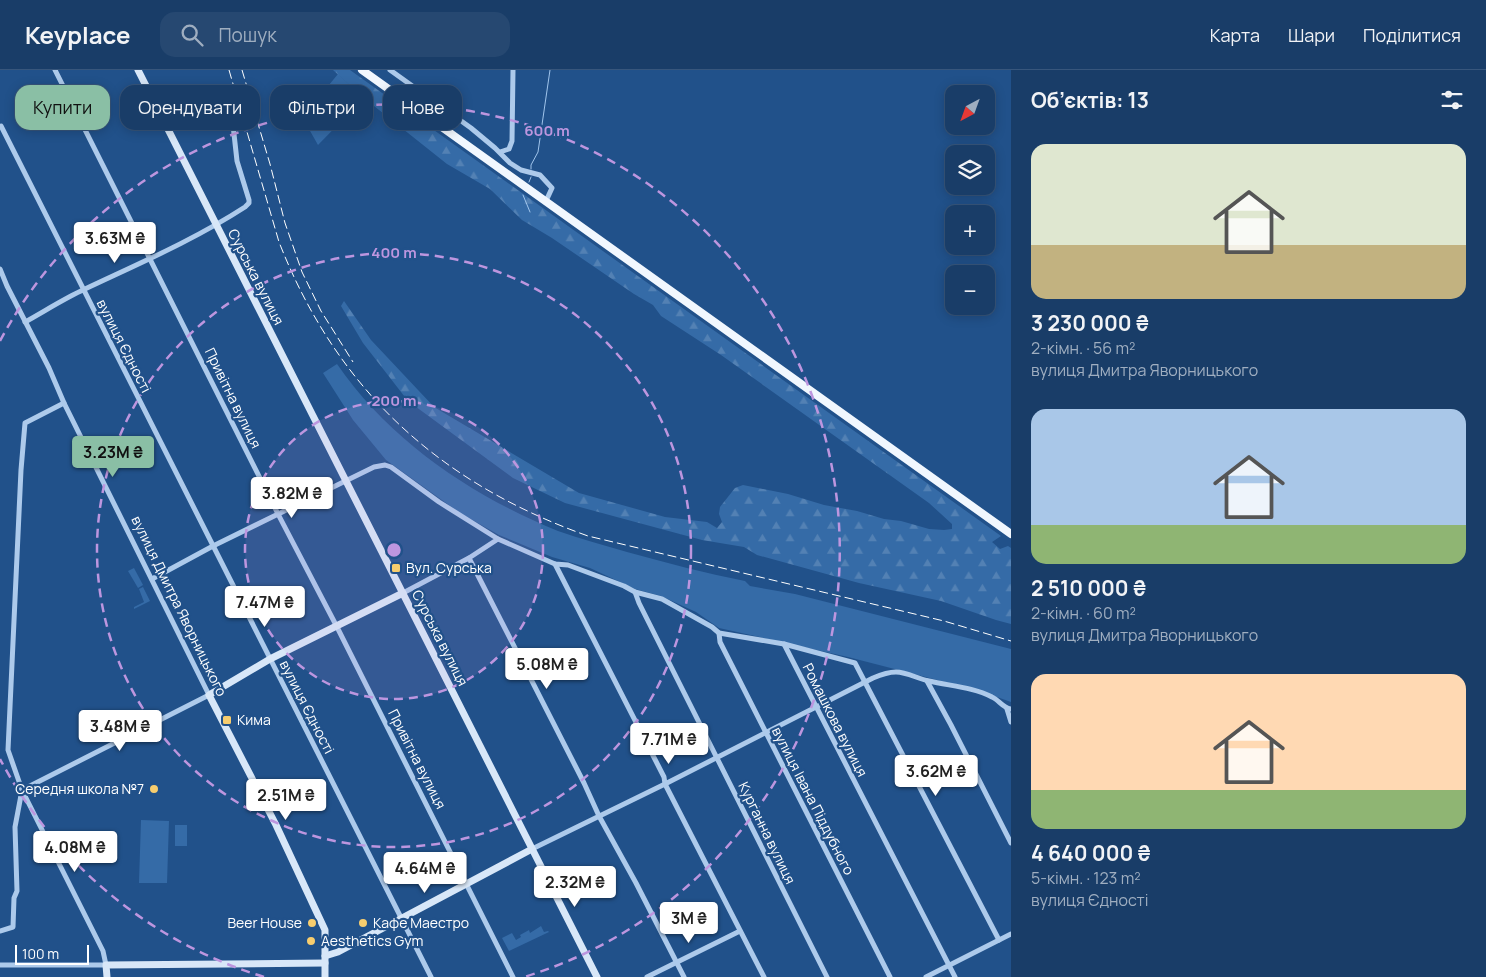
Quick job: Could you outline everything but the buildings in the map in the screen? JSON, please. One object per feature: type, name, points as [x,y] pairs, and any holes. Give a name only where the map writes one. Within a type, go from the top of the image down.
[{"type":"main road","points":[[362,70],[1011,534]]},
{"type":"street","name":"Привітна вулиця","points":[[55,70],[278,514],[514,977]]},
{"type":"street","name":"Сурська вулиця","points":[[138,70],[598,977]]},
{"type":"street","points":[[390,70],[471,128],[500,152],[510,163],[521,170],[540,175],[552,188],[546,201]]},
{"type":"street","points":[[500,152],[509,149],[512,141],[511,71]]},
{"type":"street","name":"вулиця Єдності","points":[[1,126],[431,977]]},
{"type":"street","points":[[25,322],[84,289],[151,259],[216,226],[245,207],[249,203],[237,160],[234,130]]},
{"type":"street","name":"вулиця Дмитра Яворницького","points":[[0,269],[6,286],[49,368],[64,403],[313,901],[325,930],[325,977]]},
{"type":"street","points":[[64,403],[25,423],[21,470],[8,750],[22,790],[103,951],[107,977]]},
{"type":"street","points":[[152,579],[213,546],[374,467],[385,465],[392,467],[439,502],[498,539],[555,564],[568,565],[635,592],[662,599],[679,607],[719,633],[784,644],[855,663],[999,940]]},
{"type":"street","points":[[22,790],[209,695],[270,659],[403,593],[469,558],[498,539]]},
{"type":"street","points":[[469,558],[599,816],[684,977]]},
{"type":"street","points":[[555,564],[764,977]]},
{"type":"street","name":"Курганна вулиця","points":[[635,592],[827,977]]},
{"type":"street","name":"вулиця Івана Піддубного","points":[[719,633],[720,642],[890,977]]},
{"type":"street","name":"Ромашкова вулиця","points":[[784,644],[954,977]]},
{"type":"street","points":[[0,965],[106,965],[325,959],[532,849],[665,784],[873,678],[895,672],[926,681],[976,691],[993,697],[1009,709],[1011,722]]},
{"type":"street","points":[[926,681],[951,725],[1011,843]]},
{"type":"street","points":[[0,931],[14,927],[14,898],[17,891],[15,826],[22,790]]},
{"type":"street","points":[[647,977],[740,931]]},
{"type":"street","points":[[926,977],[1011,934]]},
{"type":"green space","points":[[333,70],[350,70],[371,85],[350,85]]},
{"type":"green space","points":[[338,74],[350,85],[329,85]]},
{"type":"green space","points":[[373,86],[383,94],[383,113],[373,105]]},
{"type":"green space","points":[[310,130],[333,130],[318,145]]},
{"type":"green space","points":[[404,130],[434,130],[1001,536],[992,542],[1000,549],[1008,546],[1011,548],[1011,624],[941,601],[859,583],[757,555],[744,547],[702,540],[565,503],[513,478],[408,401],[363,343],[341,306],[344,301],[371,340],[434,407],[579,493],[665,517],[707,522],[717,528],[722,522],[719,514],[720,507],[735,488],[743,485],[788,494],[824,505],[857,511],[884,519],[901,521],[929,529],[952,529],[952,524],[929,503],[721,355],[661,316],[653,305],[522,220],[490,189],[447,164]]},
{"type":"green space","points":[[337,364],[358,392],[382,418],[435,463],[464,483],[526,517],[575,537],[671,564],[745,581],[750,586],[795,594],[1011,649],[1011,702],[980,691],[848,657],[719,628],[696,612],[661,596],[635,589],[590,568],[552,557],[499,535],[460,513],[386,460],[353,420],[323,373]]},
{"type":"green space","points":[[134,568],[143,585],[138,588],[128,571]]},
{"type":"green space","points":[[143,587],[150,601],[134,609],[134,607],[144,602],[139,589]]},
{"type":"green space","points":[[141,820],[169,821],[167,883],[139,883]]},
{"type":"green space","points":[[175,825],[187,825],[187,846],[175,846]]},
{"type":"green space","points":[[541,926],[544,932],[549,932],[509,951],[502,938],[512,933],[516,940],[521,937],[520,935],[529,930],[530,933]]},
{"type":"waterway","points":[[531,169],[531,165],[538,152],[550,70]]},
{"type":"waterway","points":[[529,182],[531,177]]},
{"type":"waterway","points":[[523,195],[530,212]]},
{"type":"railway","points":[[229,70],[279,242],[303,295],[331,343],[363,386],[399,425],[440,459],[485,489],[534,514],[588,536],[944,621],[1011,641]]},
{"type":"railway","points":[[242,70],[270,164],[285,223],[302,272],[321,311],[353,362]]},
{"type":"place","name":"Вул. Сурська","points":[[396,568]]},
{"type":"place","name":"Кима","points":[[227,720]]},
{"type":"place","name":"Середня школа №7","points":[[154,789]]},
{"type":"place","name":"Beer House","points":[[312,923]]},
{"type":"place","name":"Кафе Маестро","points":[[363,923]]},
{"type":"place","name":"Aesthetics Gym","points":[[311,941]]}]
